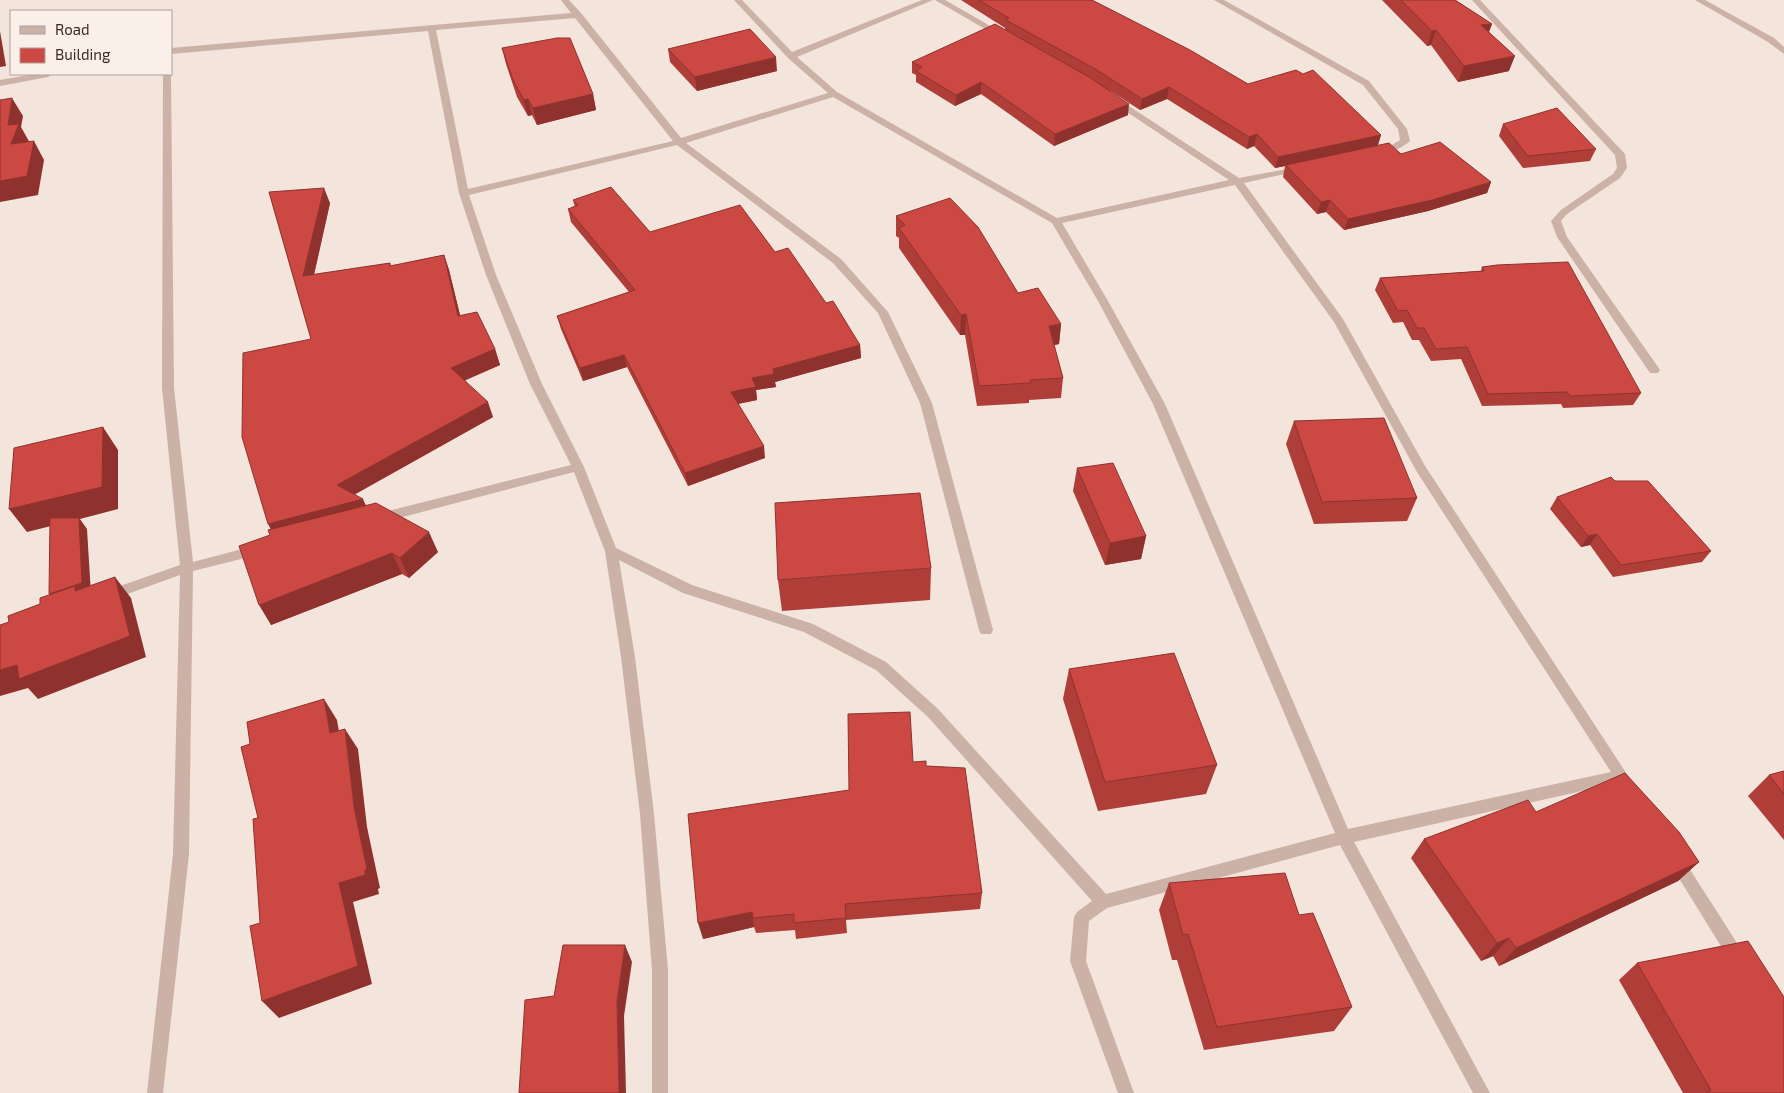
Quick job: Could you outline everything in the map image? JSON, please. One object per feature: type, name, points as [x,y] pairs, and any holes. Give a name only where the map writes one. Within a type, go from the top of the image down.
[{"type":"street","points":[[565,0],[679,142],[837,262],[883,312],[926,404],[986,630]]},
{"type":"street","points":[[738,0],[791,56],[834,94],[1056,221],[1103,300],[1158,404],[1344,837],[1482,1093]]},
{"type":"street","points":[[791,56],[929,0]]},
{"type":"street","points":[[939,0],[1007,38]]},
{"type":"street","points":[[1218,0],[1366,83],[1402,129],[1404,141],[1393,148],[1364,154]]},
{"type":"street","points":[[1476,0],[1620,154],[1622,168],[1616,176],[1564,212],[1556,221],[1562,238],[1654,370]]},
{"type":"street","points":[[1699,0],[1771,40],[1784,51]]},
{"type":"street","points":[[172,51],[578,15]]},
{"type":"street","points":[[432,29],[464,194],[491,275],[536,384],[578,467],[611,551],[628,657],[647,814],[660,970],[660,1093]]},
{"type":"street","points":[[0,83],[43,75]]},
{"type":"street","points":[[155,1093],[181,854],[186,568],[168,388],[167,75]]},
{"type":"street","points":[[464,194],[679,142],[834,94]]},
{"type":"street","points":[[1109,96],[1238,182],[1340,321],[1421,469],[1637,800]]},
{"type":"street","points":[[1056,221],[1306,167]]},
{"type":"street","points":[[368,521],[578,467]]},
{"type":"street","points":[[93,601],[186,568],[272,546]]},
{"type":"street","points":[[611,551],[688,590],[808,628],[881,666],[933,713],[1103,902]]},
{"type":"street","points":[[1126,1093],[1078,961],[1082,917],[1103,902],[1344,837],[1622,776]]},
{"type":"street","points":[[1669,850],[1747,973]]},
{"type":"building","points":[[979,0],[1092,0],[1190,50],[1248,84],[1296,70],[1303,74],[1313,70],[1381,135],[1278,157],[1257,134],[1249,137],[1169,87],[1142,99],[1097,70],[1006,20],[1009,18]]},
{"type":"building","points":[[1401,0],[1455,0],[1492,24],[1481,25],[1515,56],[1464,66],[1436,30],[1432,31]]},
{"type":"building","points":[[995,24],[1089,77],[1129,104],[1055,134],[981,82],[956,95],[916,71],[922,67],[912,62]]},
{"type":"building","points":[[750,29],[776,57],[695,77],[668,49]]},
{"type":"building","points":[[557,38],[570,38],[593,94],[533,108],[528,99],[524,100],[513,80],[502,48]]},
{"type":"building","points":[[12,98],[8,125],[19,124],[11,144],[34,141],[27,176],[0,181],[0,100]]},
{"type":"building","points":[[1557,108],[1596,149],[1528,156],[1503,124]]},
{"type":"building","points":[[1440,142],[1491,182],[1432,200],[1348,219],[1330,200],[1321,202],[1286,165],[1389,143],[1401,154]]},
{"type":"building","points":[[611,187],[650,232],[740,205],[775,252],[788,248],[826,303],[833,301],[860,345],[773,369],[774,374],[752,378],[756,387],[731,392],[764,446],[685,473],[624,355],[580,368],[557,316],[635,290],[568,209],[578,205],[573,200]]},
{"type":"building","points":[[324,188],[303,276],[390,263],[390,266],[444,255],[458,316],[477,312],[495,349],[451,368],[488,402],[337,485],[363,499],[268,524],[242,437],[243,353],[311,339],[269,192]]},
{"type":"building","points":[[950,198],[978,227],[1018,293],[1038,288],[1061,324],[1049,326],[1063,378],[1030,380],[1031,383],[979,386],[966,314],[961,315],[899,228],[905,225],[896,216]]},
{"type":"building","points":[[1568,262],[1641,393],[1570,396],[1567,392],[1488,394],[1467,347],[1436,349],[1424,328],[1417,328],[1407,310],[1398,311],[1380,278],[1484,271],[1482,267],[1497,265]]},
{"type":"building","points":[[1384,418],[1417,498],[1322,502],[1294,421]]},
{"type":"building","points":[[103,427],[102,487],[9,509],[14,448]]},
{"type":"building","points":[[1113,463],[1146,536],[1110,543],[1077,468]]},
{"type":"building","points":[[1611,477],[1615,481],[1648,481],[1711,551],[1621,565],[1597,534],[1588,536],[1557,497]]},
{"type":"building","points":[[920,493],[931,568],[778,580],[775,503]]},
{"type":"building","points":[[376,503],[429,532],[400,558],[392,553],[259,605],[239,546],[270,535],[268,530]]},
{"type":"building","points":[[50,518],[79,518],[82,583],[49,594]]},
{"type":"building","points":[[115,577],[130,636],[19,679],[17,665],[0,670],[0,625],[9,622],[8,616],[40,604],[40,598],[75,586],[75,591]]},
{"type":"building","points":[[1174,653],[1217,765],[1105,782],[1069,669]]},
{"type":"building","points":[[324,699],[330,733],[345,729],[354,807],[367,869],[365,870],[365,875],[339,883],[358,966],[262,1001],[250,926],[260,923],[253,819],[258,818],[241,747],[250,744],[247,722]]},
{"type":"building","points":[[910,712],[913,762],[926,761],[926,766],[965,768],[982,893],[845,904],[846,918],[794,923],[794,914],[753,918],[752,912],[698,923],[688,814],[849,790],[848,714]]},
{"type":"building","points":[[1784,771],[1784,794],[1769,775]]},
{"type":"building","points":[[1625,773],[1679,832],[1699,862],[1516,948],[1509,938],[1497,943],[1424,839],[1528,800],[1536,812]]},
{"type":"building","points":[[1285,873],[1299,915],[1313,913],[1352,1007],[1217,1027],[1188,934],[1183,935],[1169,883]]},
{"type":"building","points":[[1748,941],[1784,997],[1784,1093],[1706,1093],[1711,1090],[1637,963]]},
{"type":"building","points":[[563,945],[625,945],[617,1001],[619,1093],[519,1093],[525,1000],[554,996]]}]
